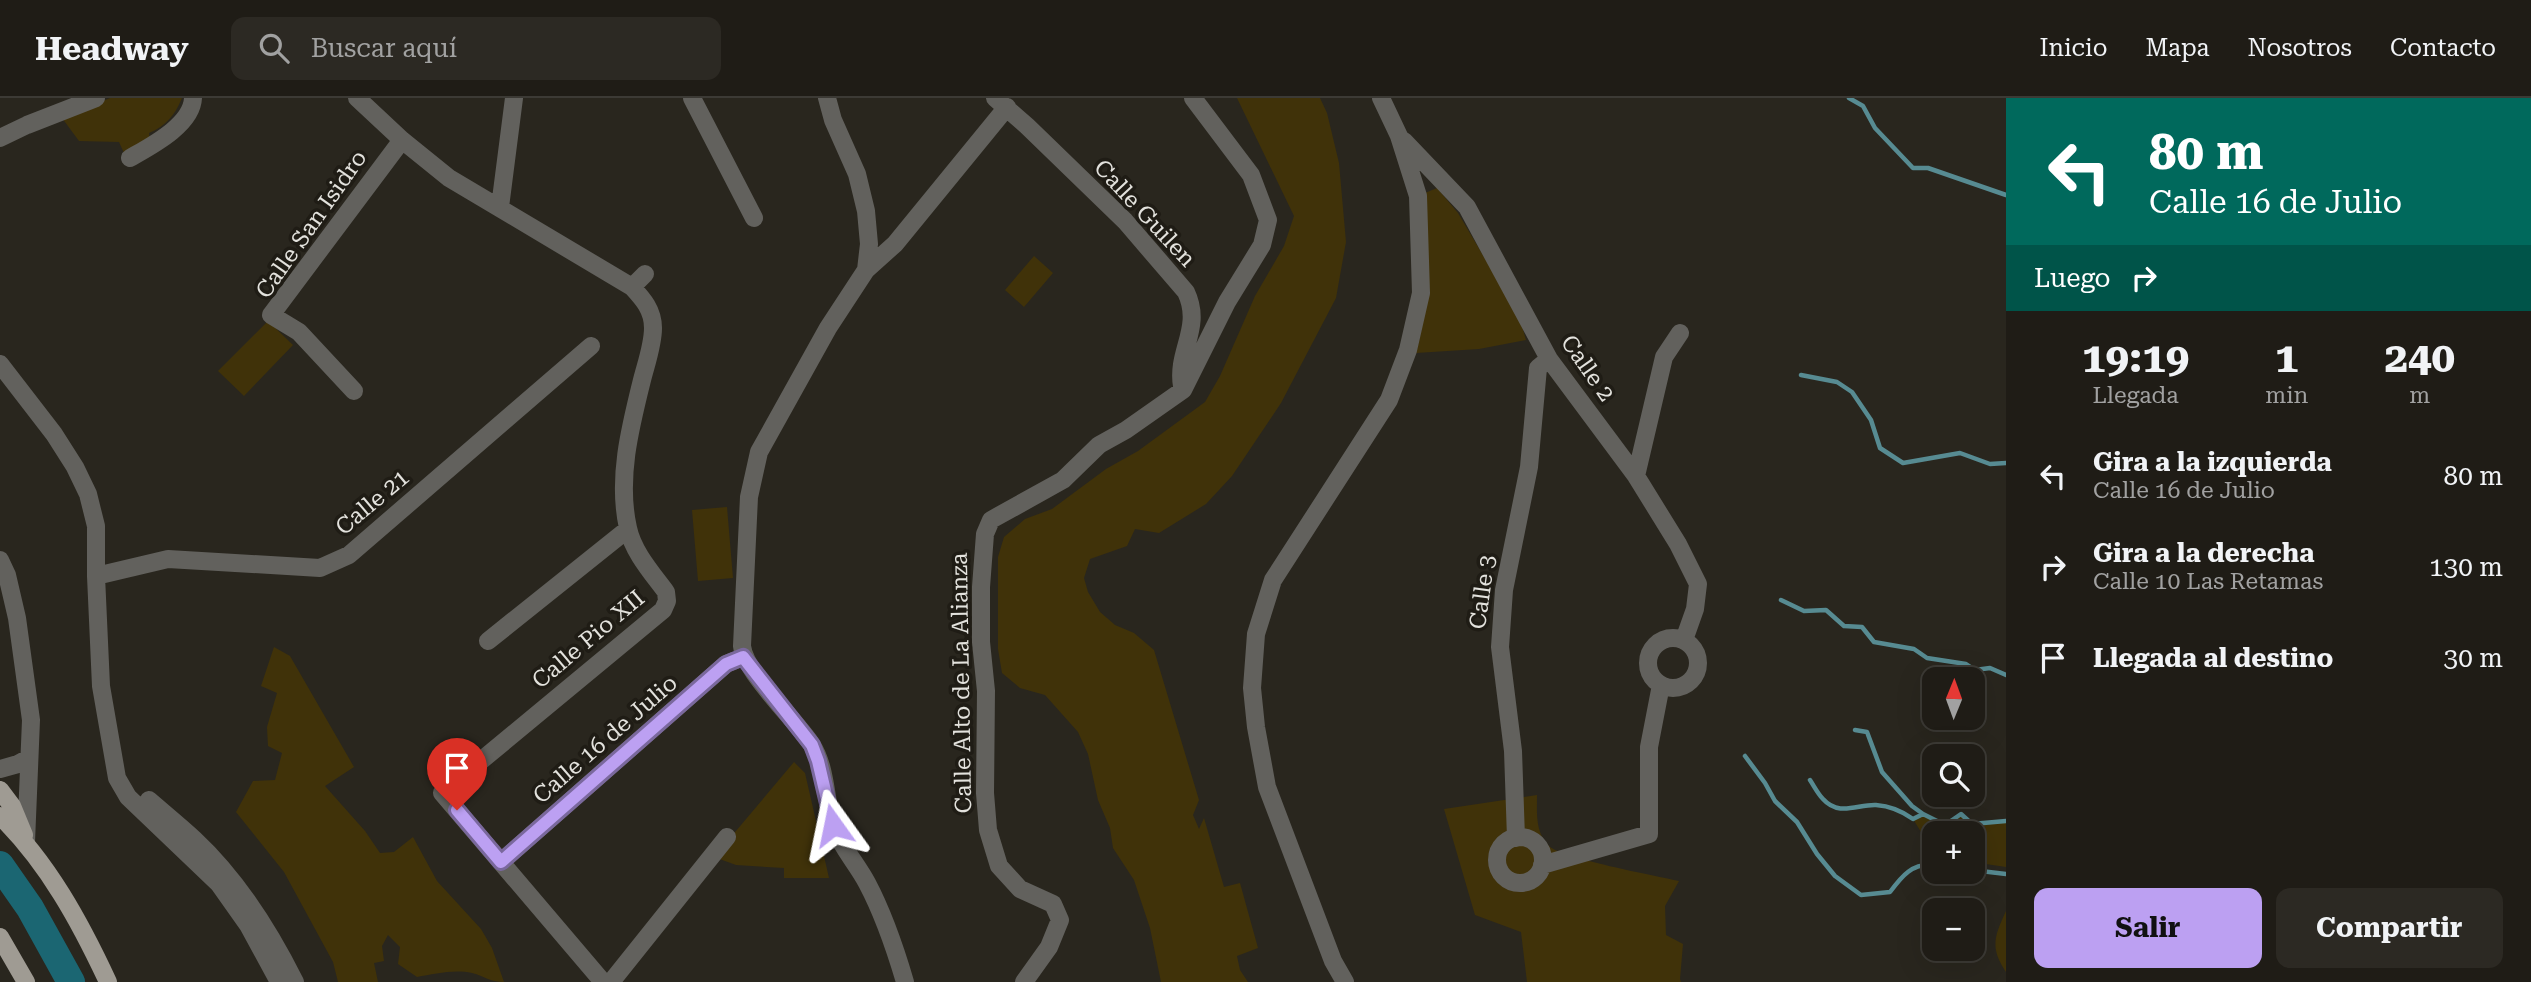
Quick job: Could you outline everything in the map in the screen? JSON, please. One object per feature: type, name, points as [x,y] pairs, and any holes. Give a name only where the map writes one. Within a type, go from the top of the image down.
[{"type":"main road","points":[[0,790],[12,806],[26,842]]},
{"type":"main road","points":[[0,816],[26,842],[57,887],[89,942],[108,982]]},
{"type":"main road","points":[[0,937],[26,982]]},
{"type":"street","points":[[0,138],[96,98]]},
{"type":"street","points":[[130,159],[168,136],[193,108],[193,98]]},
{"type":"street","points":[[357,98],[402,140],[449,178],[475,195],[500,206],[514,98]]},
{"type":"street","points":[[692,98],[754,218]]},
{"type":"street","points":[[827,98],[857,174],[866,211],[869,244],[866,270]]},
{"type":"street","name":"Calle Alto de La Alianza","points":[[1024,982],[1049,947],[1060,920],[1053,904],[1020,890],[999,866],[988,830],[985,793],[986,691],[981,642],[985,534],[991,520],[1063,480],[1099,445],[1126,430],[1183,390],[1227,302],[1262,245],[1268,220],[1251,175],[1193,98]]},
{"type":"street","points":[[1345,982],[1333,961],[1267,787],[1252,688],[1255,634],[1273,580],[1389,400],[1408,350],[1421,293],[1418,195],[1399,136],[1381,98]]},
{"type":"street","points":[[905,982],[881,912],[833,825],[812,745],[743,657],[749,498],[759,452],[828,328],[866,270],[895,244],[1001,103]]},
{"type":"street","name":"Calle Guilen","points":[[1001,103],[1125,221],[1186,292],[1192,305],[1193,324],[1181,366],[1183,390]]},
{"type":"street","name":"Calle 2","points":[[1399,136],[1467,208],[1549,359],[1636,476],[1678,544],[1698,584],[1695,609],[1684,640]]},
{"type":"street","name":"Calle San Isidro","points":[[354,391],[299,332],[271,315],[402,140]]},
{"type":"street","name":"Calle Pio XII","points":[[500,206],[638,281],[651,313],[653,329],[633,413],[623,478],[628,529],[634,547],[666,592],[667,601],[663,610],[442,793],[501,862]]},
{"type":"street","points":[[1636,476],[1664,357],[1680,333]]},
{"type":"street","name":"Calle 21","points":[[96,576],[168,559],[320,568],[330,564],[349,555],[591,346]]},
{"type":"street","name":"Calle 3","points":[[1516,838],[1513,751],[1500,647],[1503,601],[1529,467],[1538,368],[1549,359]]},
{"type":"street","points":[[0,364],[54,434],[88,494],[96,526],[101,686],[117,778],[128,797],[219,884],[248,926],[279,982]]},
{"type":"street","points":[[488,641],[628,529]]},
{"type":"street","points":[[0,560],[7,575],[17,618],[31,720],[26,842]]},
{"type":"street","points":[[1667,639],[1684,640],[1695,651],[1698,667],[1696,674],[1677,688],[1661,685],[1650,673],[1649,656],[1659,642],[1667,639]]},
{"type":"street","name":"Calle 16 de Julio","points":[[501,862],[726,664],[743,657]]},
{"type":"street","points":[[1542,865],[1648,834],[1649,747],[1661,685]]},
{"type":"street","points":[[113,753],[136,789],[195,840],[250,904],[279,949],[295,982]]},
{"type":"street","points":[[0,769],[29,758]]},
{"type":"street","points":[[611,982],[727,837]]},
{"type":"street","points":[[1516,838],[1523,838],[1536,844],[1543,858],[1542,865],[1535,877],[1521,883],[1502,873],[1497,859],[1503,845],[1516,838]]},
{"type":"street","points":[[501,862],[603,982]]},
{"type":"shaded area","points":[[110,98],[182,98],[169,119],[149,133],[150,141],[124,153],[119,142],[79,141],[62,118]]},
{"type":"shaded area","points":[[1237,98],[1320,98],[1327,113],[1339,163],[1346,242],[1336,298],[1281,403],[1232,476],[1206,504],[1159,533],[1135,529],[1127,546],[1090,559],[1084,578],[1088,592],[1100,612],[1115,625],[1134,633],[1154,650],[1199,800],[1193,815],[1199,829],[1204,818],[1224,887],[1240,883],[1258,948],[1237,956],[1240,970],[1248,982],[1161,982],[1150,928],[1134,880],[1113,848],[1110,828],[1098,800],[1088,754],[1078,732],[1045,695],[1020,688],[1002,673],[998,649],[998,557],[1004,537],[1025,519],[1052,509],[1205,402],[1220,376],[1255,296],[1284,246],[1294,216]]},
{"type":"shaded area","points":[[1437,188],[1458,213],[1519,316],[1526,340],[1479,349],[1416,353],[1426,293],[1425,193]]},
{"type":"shaded area","points":[[1034,256],[1053,273],[1024,307],[1005,290]]},
{"type":"shaded area","points":[[268,321],[293,345],[244,396],[218,371]]},
{"type":"shaded area","points":[[727,507],[733,578],[698,581],[692,510]]},
{"type":"shaded area","points":[[274,647],[290,656],[354,767],[325,786],[365,831],[380,853],[394,852],[413,837],[437,881],[481,929],[492,948],[504,982],[465,972],[444,972],[417,977],[398,964],[400,947],[388,935],[382,946],[384,961],[374,963],[378,982],[338,982],[333,962],[284,872],[236,812],[253,781],[275,780],[282,753],[268,746],[267,727],[277,693],[261,686]]},
{"type":"shaded area","points":[[794,762],[805,773],[829,878],[784,878],[784,868],[736,865],[714,857]]},
{"type":"shaded area","points":[[1537,795],[1541,835],[1549,846],[1557,851],[1679,881],[1665,906],[1666,935],[1683,944],[1681,982],[1527,982],[1521,932],[1475,915],[1444,809]]},
{"type":"shaded area","points":[[1923,814],[1936,821],[1922,821],[1922,834],[1913,819]]},
{"type":"shaded area","points":[[1961,814],[1969,821],[1950,821]]},
{"type":"shaded area","points":[[2006,821],[2006,867],[1985,864],[1985,823]]},
{"type":"shaded area","points":[[2006,911],[2006,972],[1998,956],[1996,942]]},
{"type":"waterway","points":[[1849,98],[1863,106],[1875,128],[1913,168],[1928,168],[2006,195]]},
{"type":"waterway","points":[[1801,375],[1837,382],[1852,392],[1871,420],[1880,448],[1903,463],[1960,453],[1990,464],[2006,463]]},
{"type":"waterway","points":[[1781,600],[1804,611],[1826,610],[1844,626],[1862,627],[1874,642],[1914,649],[1927,658],[1966,664],[1975,670],[1990,668],[2006,675]]},
{"type":"waterway","points":[[1855,730],[1867,732],[1882,772],[1912,806],[1923,814]]},
{"type":"waterway","points":[[1745,756],[1775,801],[1797,822],[1835,876],[1861,895],[1890,892],[1903,876],[1922,866]]},
{"type":"waterway","points":[[1810,780],[1823,799],[1842,809],[1881,806],[1896,809],[1913,819],[1923,814],[1945,825],[1961,814],[1972,824],[2006,821]]},
{"type":"waterway","points":[[0,865],[30,908],[71,982]]},
{"type":"waterway","points":[[1985,872],[2006,874]]},
{"type":"route","points":[[457,810],[501,862],[726,664],[743,657],[812,745],[824,782],[833,825]]}]
